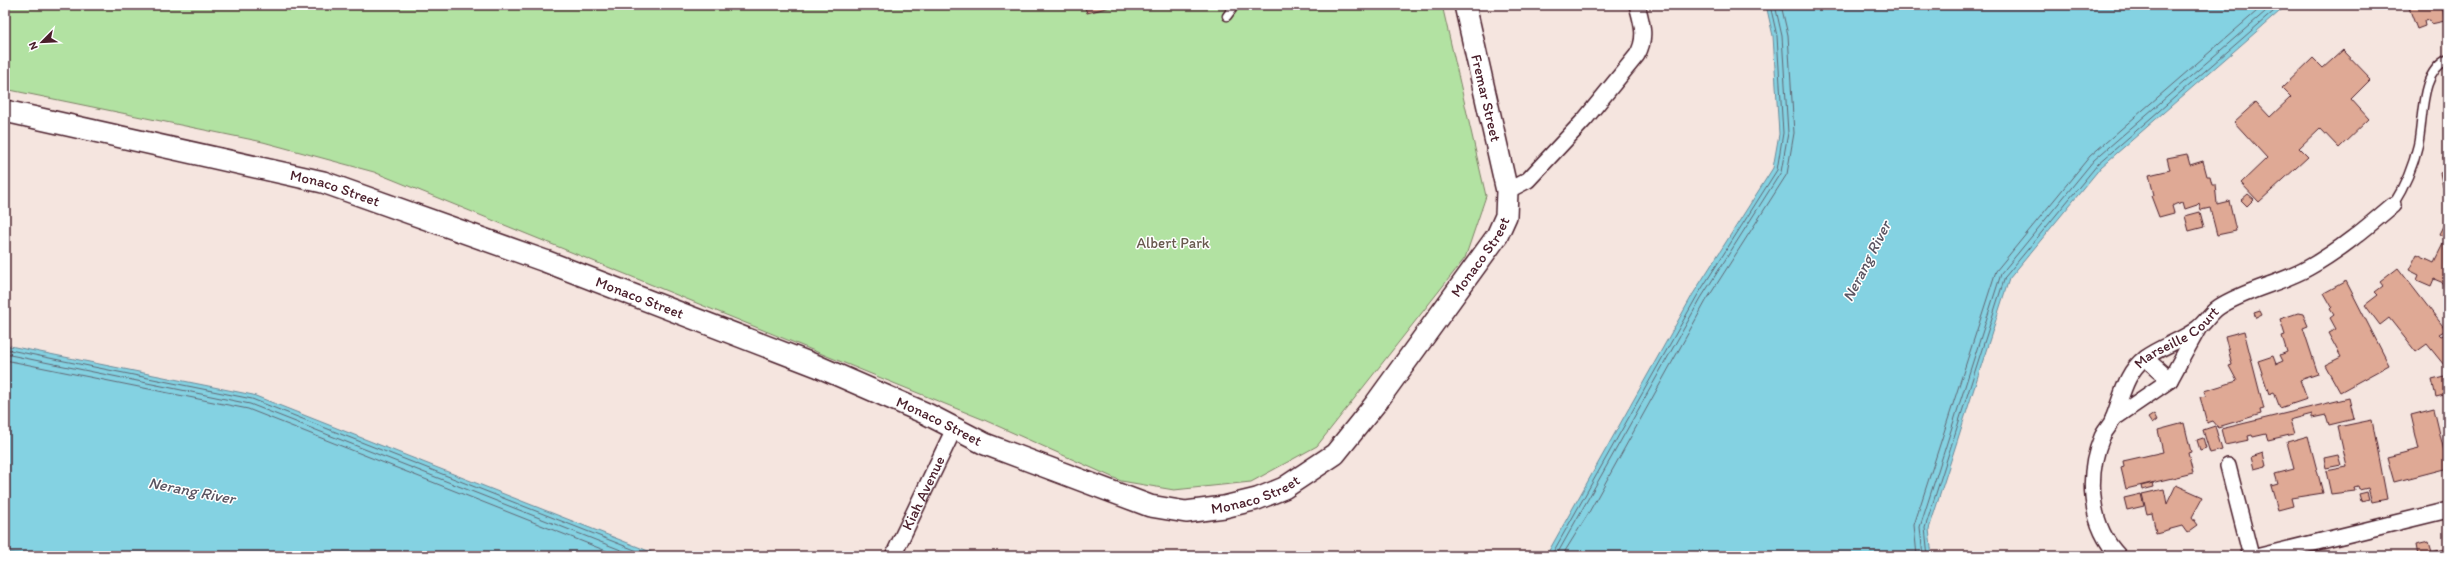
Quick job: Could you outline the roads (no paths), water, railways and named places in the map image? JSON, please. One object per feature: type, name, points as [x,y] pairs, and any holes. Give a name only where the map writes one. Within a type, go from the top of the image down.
[{"type":"street","name":"Fremar Street","points":[[1465,5],[1507,191]]},
{"type":"street","points":[[1507,191],[1528,180],[1585,119],[1637,55],[1643,45],[1643,30],[1637,5]]},
{"type":"street","name":"Monaco Street","points":[[5,111],[323,182],[545,261],[809,363],[927,414],[985,444],[1150,506],[1186,512],[1224,507],[1257,499],[1278,491],[1312,471],[1335,454],[1376,403],[1497,236],[1506,216],[1507,191]]},
{"type":"street","name":"Marseille Court","points":[[2119,556],[2112,549],[2100,527],[2093,505],[2095,460],[2102,436],[2113,420],[2119,396],[2128,378],[2145,358],[2199,328],[2210,314],[2231,300],[2308,268],[2361,232],[2393,205]]},
{"type":"street","points":[[2113,420],[2170,380],[2199,328]]},
{"type":"street","points":[[2145,358],[2170,380]]},
{"type":"street","name":"Kiah Avenue","points":[[893,556],[954,429]]},
{"type":"street","points":[[2228,466],[2251,556]]},
{"type":"street","points":[[2260,556],[2448,510]]},
{"type":"lane","points":[[1227,16],[1235,5]]},
{"type":"lane","points":[[2393,205],[2407,183],[2418,146],[2428,84],[2432,73],[2448,59]]},
{"type":"water","name":"Nerang River","points":[[1766,5],[2287,5],[2101,167],[2009,279],[1929,529],[1932,556],[1546,556],[1693,294],[1773,168],[1779,134],[1773,36]]},
{"type":"water","name":"Nerang River","points":[[5,345],[253,395],[661,556],[33,556],[5,552]]},
{"type":"park label","name":"Albert Park","points":[[1173,243]]}]
